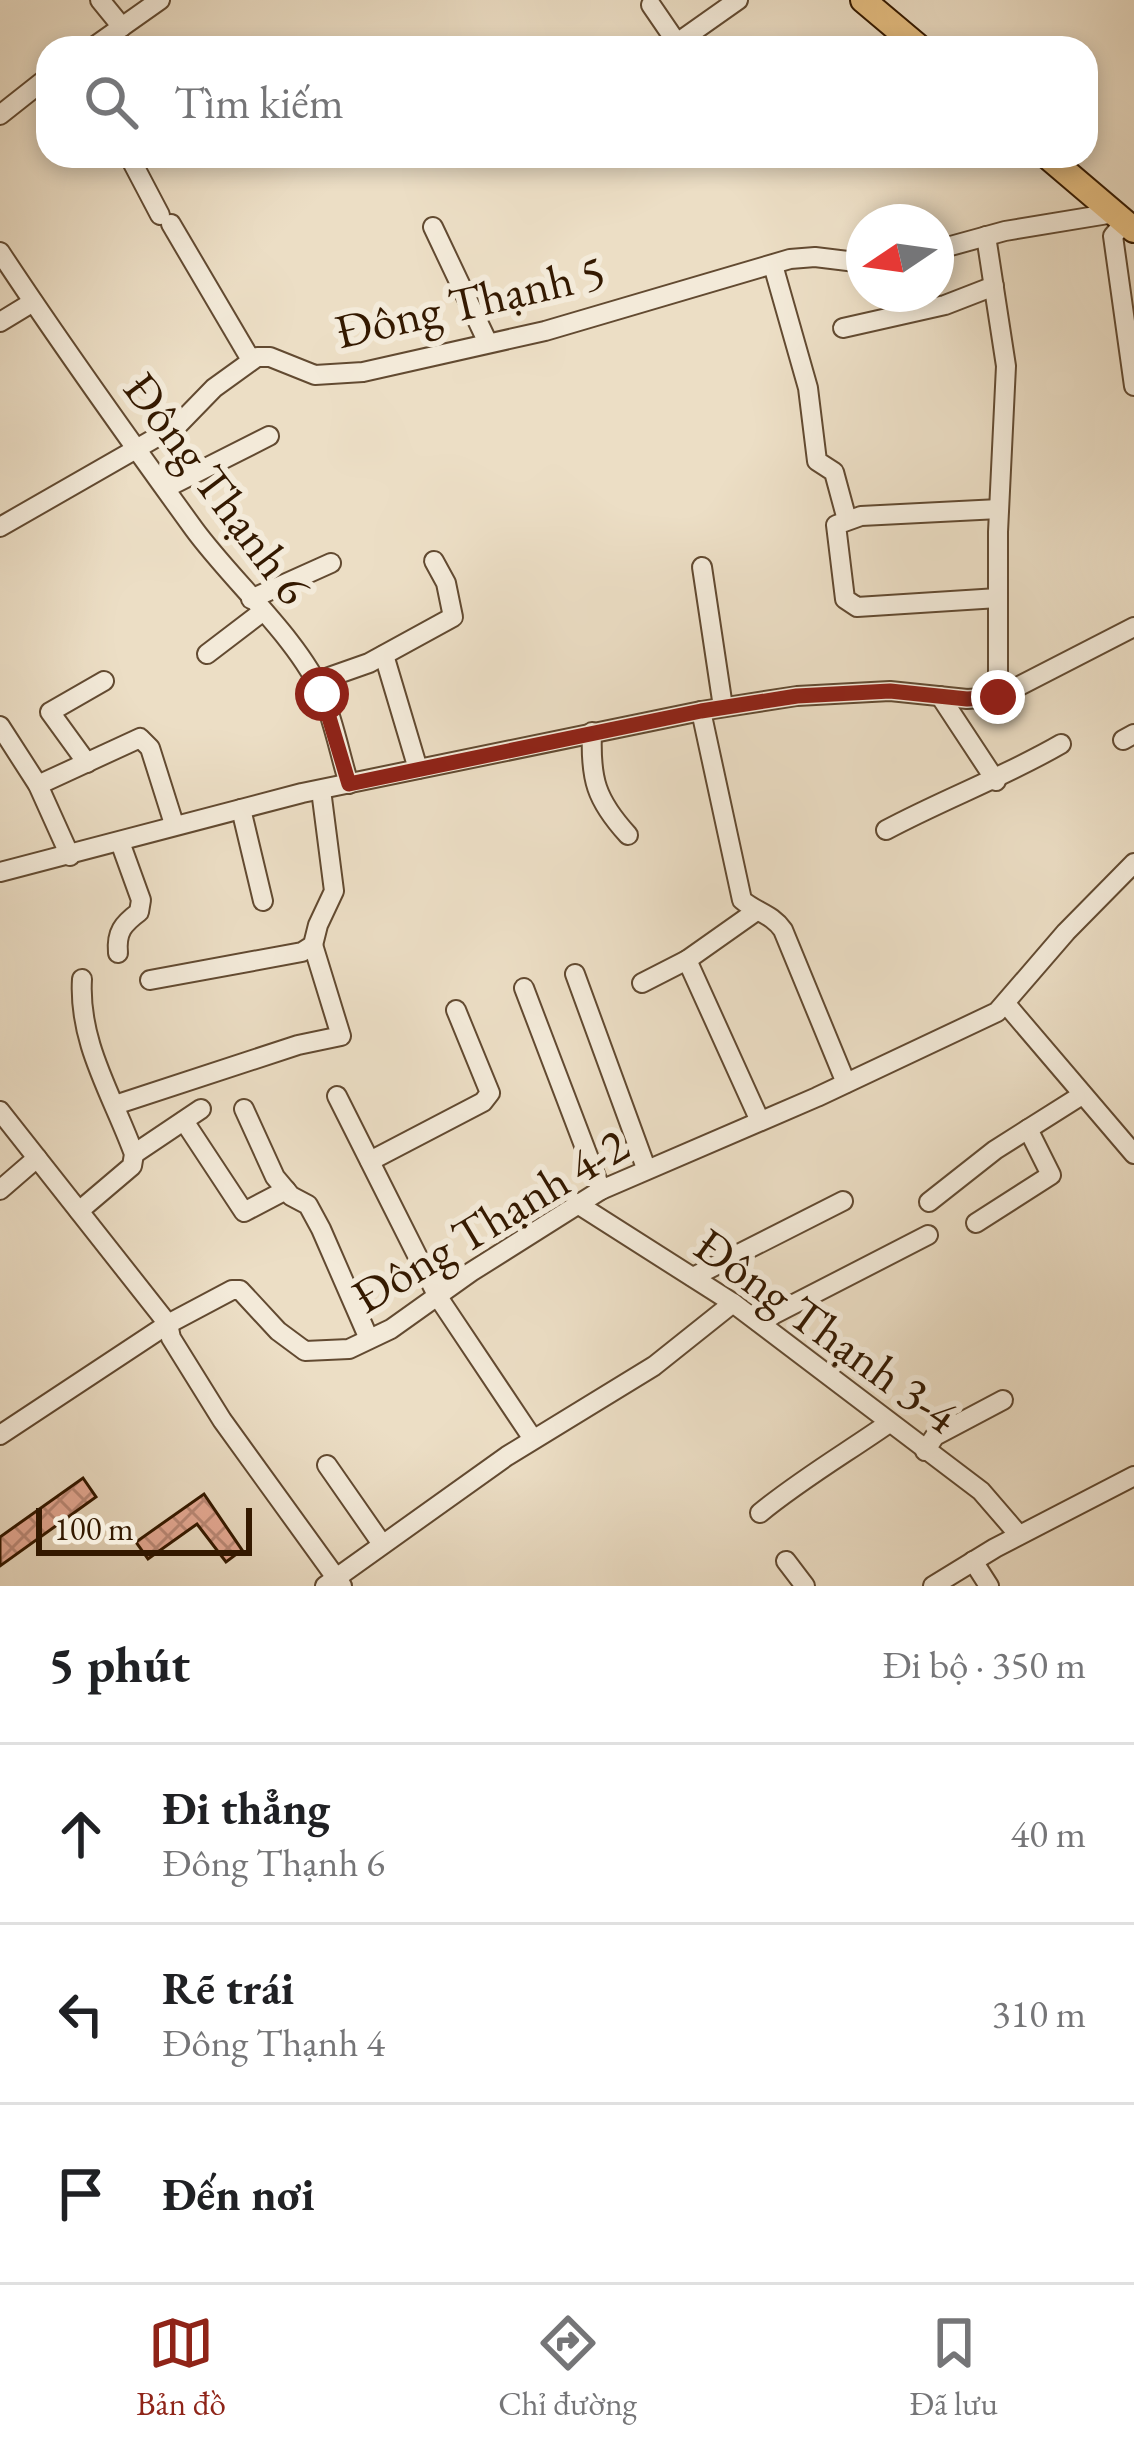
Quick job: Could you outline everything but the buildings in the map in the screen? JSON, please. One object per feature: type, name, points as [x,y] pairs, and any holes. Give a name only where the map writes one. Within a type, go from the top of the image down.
[{"type":"main road","points":[[863,0],[906,36]]},
{"type":"main road","points":[[1062,168],[1128,223]]},
{"type":"street","points":[[100,0],[121,36],[160,0]]},
{"type":"street","points":[[686,36],[738,0]]},
{"type":"street","points":[[651,5],[671,36]]},
{"type":"street","points":[[0,115],[36,86]]},
{"type":"street","points":[[0,527],[178,425],[214,388],[251,360],[136,168]]},
{"type":"street","points":[[954,245],[986,236],[1128,223]]},
{"type":"street","points":[[1128,223],[1113,236],[1134,386]]},
{"type":"street","points":[[433,227],[488,343]]},
{"type":"street","points":[[986,236],[1006,366],[998,697]]},
{"type":"street","name":"Đông Thạnh 6","points":[[0,252],[72,362],[315,682],[349,784]]},
{"type":"street","name":"Đông Thạnh 5","points":[[251,360],[270,357],[315,376],[363,372],[545,331],[773,265],[815,257],[846,261]]},
{"type":"street","points":[[773,265],[808,388],[817,461],[835,472],[848,520]]},
{"type":"street","points":[[843,328],[945,305],[994,286]]},
{"type":"street","points":[[0,322],[33,302]]},
{"type":"street","points":[[166,488],[269,436]]},
{"type":"street","points":[[998,598],[857,607],[845,599],[836,525],[861,515],[999,509]]},
{"type":"street","points":[[315,682],[384,655],[453,616],[446,583],[434,561]]},
{"type":"street","points":[[208,654],[257,606],[331,563]]},
{"type":"street","points":[[702,567],[723,707]]},
{"type":"street","points":[[0,872],[173,824],[321,790],[723,707],[797,696],[890,691],[998,697],[1134,627]]},
{"type":"street","points":[[384,655],[418,769]]},
{"type":"street","points":[[87,763],[50,712],[104,681]]},
{"type":"street","points":[[940,696],[996,782]]},
{"type":"street","points":[[701,711],[742,900],[755,912],[773,917],[783,930],[847,1083]]},
{"type":"street","points":[[0,726],[38,785],[70,856]]},
{"type":"street","points":[[592,732],[591,767],[602,807],[628,835]]},
{"type":"street","points":[[38,785],[140,738],[150,748],[173,824]]},
{"type":"street","points":[[886,830],[976,785],[996,782],[1061,744]]},
{"type":"street","points":[[115,1105],[298,1045],[341,1036],[314,945],[334,891],[321,790]]},
{"type":"street","points":[[241,809],[262,901]]},
{"type":"street","points":[[118,953],[116,936],[140,911],[141,900],[120,842]]},
{"type":"street","name":"Đông Thạnh 4-2","points":[[0,1435],[168,1324],[214,1298],[240,1290],[278,1331],[305,1351],[349,1349],[369,1339],[601,1190],[972,1026],[1006,1004],[1066,932],[1134,863]]},
{"type":"street","points":[[642,983],[687,960],[755,912]]},
{"type":"street","points":[[150,980],[302,952],[314,945]]},
{"type":"street","points":[[687,960],[760,1121]]},
{"type":"street","points":[[575,974],[646,1168]]},
{"type":"street","points":[[80,1211],[132,1166],[134,1154],[87,1040],[80,1002],[82,979]]},
{"type":"street","points":[[524,988],[601,1190]]},
{"type":"street","points":[[1006,1004],[1134,1154]]},
{"type":"street","points":[[370,1161],[483,1102],[490,1093],[456,1010]]},
{"type":"street","points":[[929,1202],[1082,1095]]},
{"type":"street","points":[[337,1096],[438,1297],[533,1439]]},
{"type":"street","points":[[244,1109],[275,1178],[308,1205],[369,1339]]},
{"type":"street","points":[[0,1111],[168,1324],[171,1338],[222,1420],[334,1583],[533,1439],[653,1366],[733,1303]]},
{"type":"street","points":[[134,1154],[193,1115],[244,1212],[286,1190]]},
{"type":"street","points":[[976,1223],[1051,1175],[1028,1129]]},
{"type":"street","points":[[0,1190],[37,1158]]},
{"type":"street","points":[[692,1277],[843,1201]]},
{"type":"street","name":"Đông Thạnh 3-4","points":[[576,1203],[759,1322],[981,1491],[1019,1535]]},
{"type":"street","points":[[759,1322],[928,1235]]},
{"type":"street","points":[[925,1451],[934,1436],[1003,1400]]},
{"type":"street","points":[[760,1514],[889,1423]]},
{"type":"street","points":[[327,1465],[382,1544]]},
{"type":"street","points":[[933,1586],[1134,1476]]},
{"type":"street","points":[[786,1561],[805,1586]]},
{"type":"street","points":[[973,1561],[989,1586]]},
{"type":"route","points":[[322,694],[349,784],[701,711],[797,696],[890,691],[967,699],[998,697]]}]
